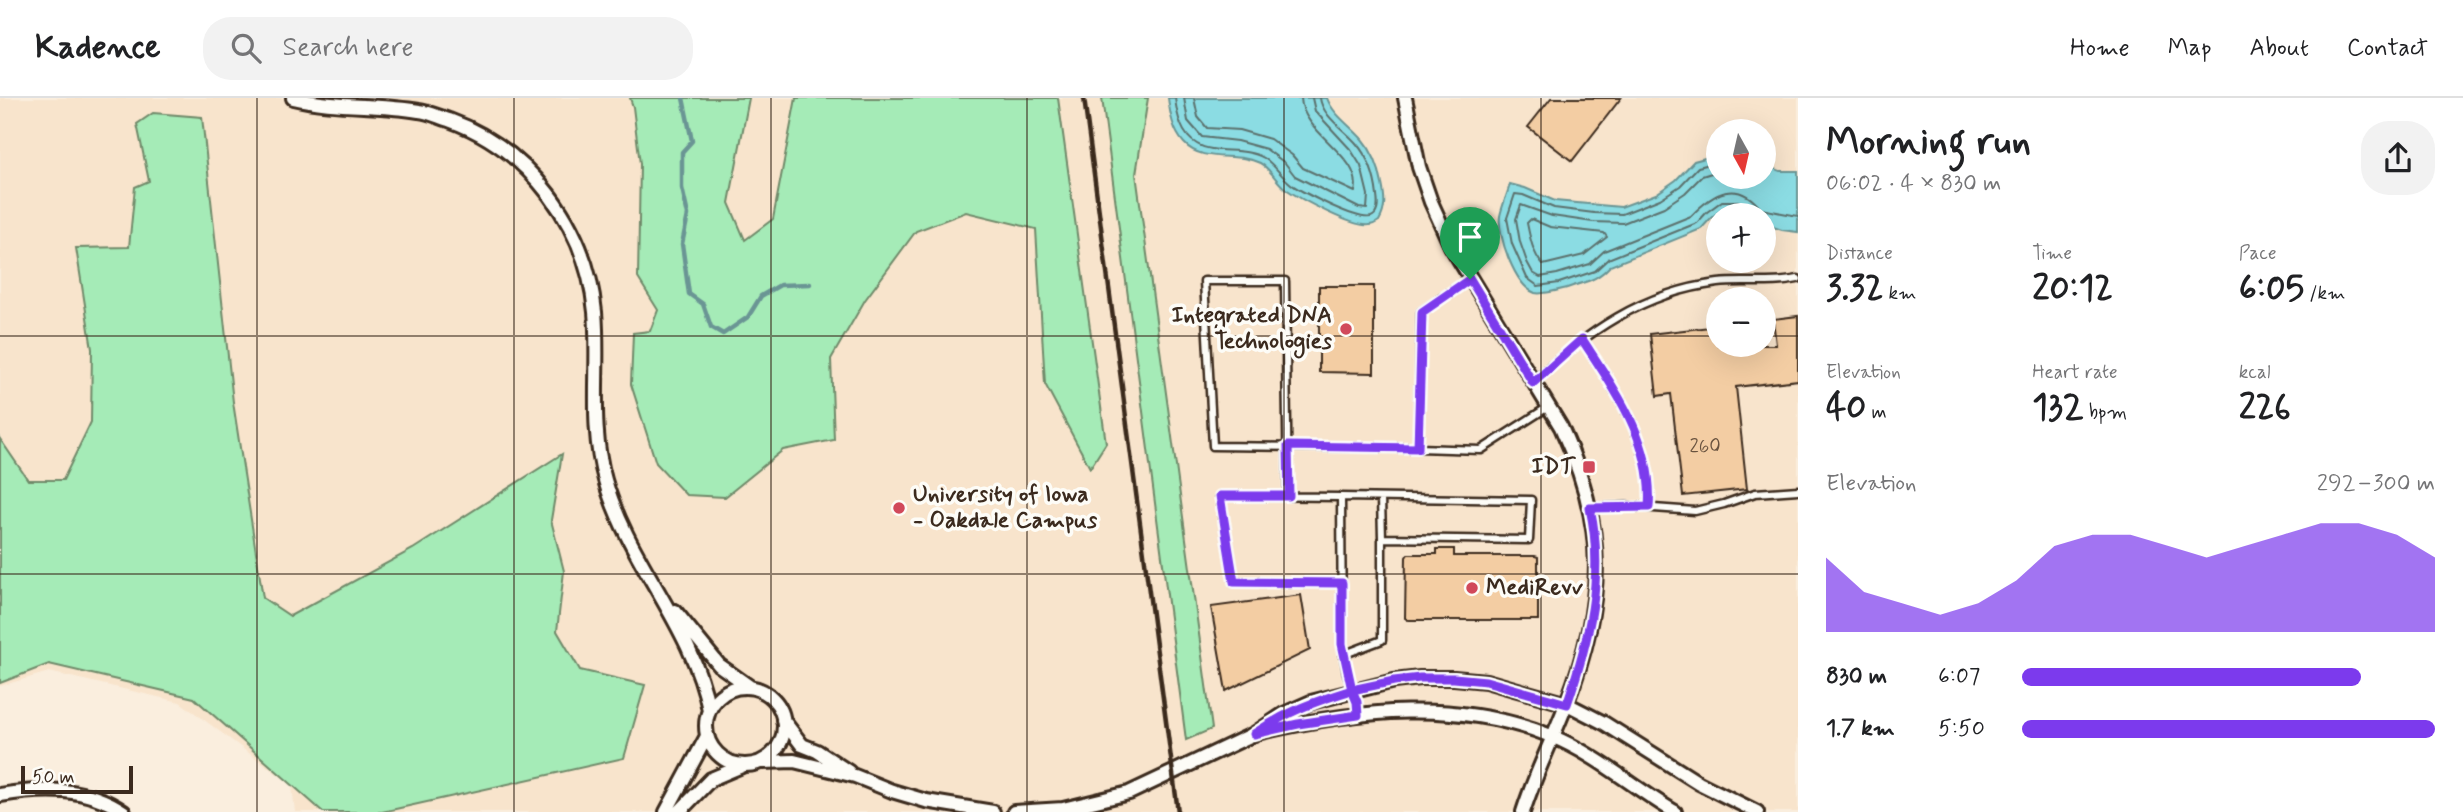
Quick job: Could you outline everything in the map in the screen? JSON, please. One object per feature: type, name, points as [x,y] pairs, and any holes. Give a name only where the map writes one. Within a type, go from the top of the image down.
[{"type":"street","points":[[293,98],[310,102],[423,111],[465,126],[499,146],[530,170],[553,198],[582,253],[591,283],[595,313],[594,408],[605,481],[618,517],[663,598],[701,677],[709,710]]},
{"type":"street","points":[[1405,98],[1416,155],[1431,202],[1451,246],[1549,407],[1576,458],[1590,508],[1597,554],[1595,589],[1584,656],[1523,812]]},
{"type":"street","points":[[663,598],[719,665],[750,687],[765,692],[775,700],[783,720],[802,745],[817,751],[855,776]]},
{"type":"street","points":[[1014,812],[1063,809],[1129,793],[1254,734],[1284,714],[1311,702],[1394,681],[1454,678],[1486,681],[1567,704],[1604,723],[1699,783],[1757,812]]},
{"type":"street","points":[[744,765],[732,763],[712,748],[706,723],[709,710],[716,699],[727,691],[750,687]]},
{"type":"street","points":[[1254,734],[1358,715],[1410,711],[1475,714],[1552,737],[1675,812]]},
{"type":"street","points":[[760,762],[777,748],[783,737],[783,720]]},
{"type":"street","points":[[666,812],[707,736]]},
{"type":"street","points":[[679,812],[711,779],[744,765],[794,761],[855,776],[926,801],[993,812]]},
{"type":"street","points":[[0,795],[63,790],[101,799],[124,812]]},
{"type":"lane","points":[[1418,448],[1422,312],[1470,279]]},
{"type":"lane","points":[[1533,383],[1582,339],[1607,321],[1642,304],[1674,292],[1718,283],[1798,279]]},
{"type":"lane","points":[[1289,496],[1288,446],[1285,281],[1204,281],[1213,446],[1288,446],[1481,450],[1549,407]]},
{"type":"lane","points":[[1582,339],[1611,383],[1639,438],[1649,476],[1649,507]]},
{"type":"lane","points":[[1590,508],[1649,507],[1695,511],[1755,493],[1798,490]]},
{"type":"lane","points":[[1342,583],[1234,582],[1220,496],[1531,500],[1529,540],[1382,538]]},
{"type":"lane","points":[[1341,497],[1342,644],[1358,715]]},
{"type":"lane","points":[[1345,654],[1382,640],[1381,498]]},
{"type":"shaded area","name":"University of Iowa - Oakdale Campus","points":[[0,98],[1798,98],[1798,812],[295,812],[292,785],[180,702],[49,672],[0,686]]},
{"type":"green space","points":[[630,98],[749,98],[729,203],[745,240],[773,219],[796,98],[1058,98],[1106,443],[1090,468],[1045,384],[1036,229],[966,212],[916,231],[865,300],[831,359],[834,440],[783,450],[725,497],[686,495],[656,463],[631,384],[633,333],[650,331],[658,310],[638,278],[640,164]]},
{"type":"green space","points":[[1102,98],[1148,98],[1136,174],[1212,729],[1186,740]]},
{"type":"green space","points":[[153,113],[202,117],[233,402],[263,598],[290,616],[413,549],[562,454],[551,520],[564,571],[557,631],[580,670],[645,685],[624,758],[382,812],[323,812],[194,698],[49,664],[0,683],[0,439],[28,480],[63,480],[91,422],[92,349],[76,248],[129,247],[135,187],[149,181],[137,124]]},
{"type":"water","points":[[1168,98],[1327,98],[1338,115],[1366,144],[1375,160],[1384,199],[1379,221],[1372,225],[1362,225],[1327,212],[1286,189],[1260,163],[1210,155],[1192,149],[1177,133]]},
{"type":"water","points":[[1706,158],[1706,189],[1776,189],[1776,169],[1798,171],[1798,232],[1776,228],[1776,203],[1706,203],[1706,224],[1701,229],[1610,266],[1596,278],[1586,282],[1547,293],[1535,293],[1514,271],[1504,247],[1500,224],[1510,184],[1555,201],[1621,207],[1656,194],[1676,180],[1694,161]]},
{"type":"building","points":[[1551,98],[1621,98],[1572,161],[1528,127]]},
{"type":"building","name":"Integrated DNA Technologies","points":[[1319,286],[1374,286],[1374,373],[1319,372]]},
{"type":"building","points":[[1798,316],[1798,380],[1736,387],[1747,489],[1683,496],[1671,394],[1657,396],[1650,334],[1706,327],[1706,357],[1776,357],[1776,319]]},
{"type":"building","name":"MediRevv","points":[[1437,549],[1454,549],[1454,556],[1538,557],[1538,620],[1405,618],[1406,557],[1408,554],[1437,554]]},
{"type":"building","points":[[1301,595],[1310,650],[1226,691],[1211,607]]},
{"type":"waterway","points":[[683,98],[692,141],[682,152],[682,188],[688,215],[682,244],[689,294],[703,304],[711,327],[723,334],[748,317],[761,296],[780,285],[810,284]]},
{"type":"railway","points":[[1084,98],[1178,812]]},
{"type":"place","name":"Integrated DNA Technologies","points":[[1346,329]]},
{"type":"place","name":"IDT","points":[[1589,467]]},
{"type":"place","name":"University of Iowa - Oakdale Campus","points":[[899,508]]},
{"type":"place","name":"MediRevv","points":[[1472,588]]},
{"type":"route","points":[[1470,279],[1422,312],[1418,448],[1288,446],[1289,496],[1220,496],[1234,582],[1342,583],[1342,644],[1352,690],[1311,702],[1284,714],[1254,734],[1358,715],[1352,690],[1420,678],[1486,681],[1567,704],[1584,656],[1597,576],[1597,554],[1590,508],[1649,507],[1651,489],[1647,463],[1626,410],[1582,339],[1533,383],[1470,279]]}]
